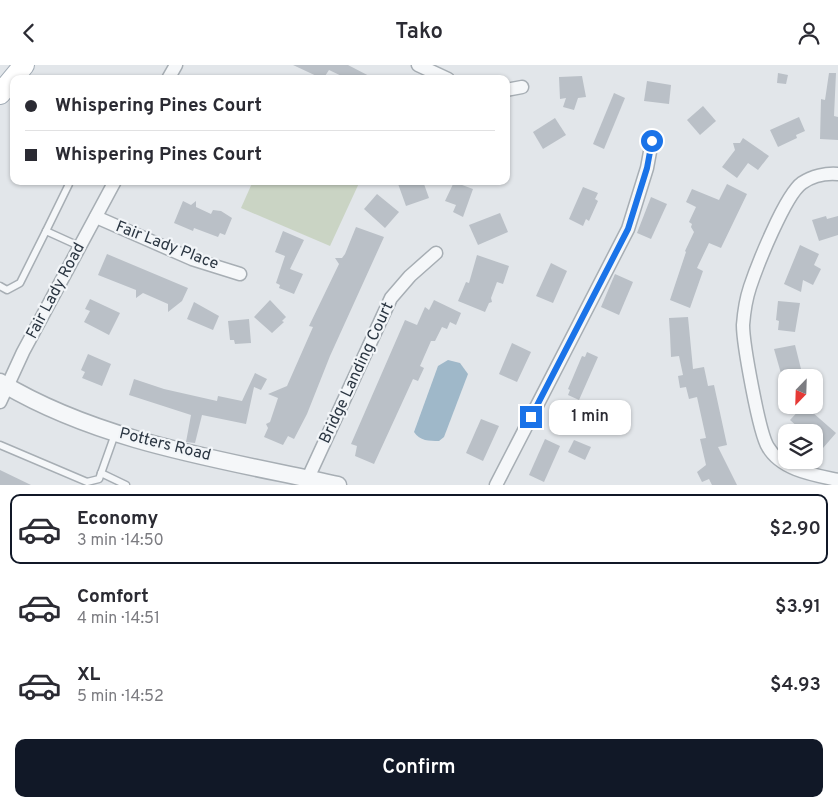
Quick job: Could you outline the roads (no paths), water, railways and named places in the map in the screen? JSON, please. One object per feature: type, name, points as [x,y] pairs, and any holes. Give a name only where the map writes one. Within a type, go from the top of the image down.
[{"type":"main road","points":[[16,75],[24,65]]},
{"type":"main road","points":[[0,94],[10,82]]},
{"type":"street","points":[[418,65],[439,75]]},
{"type":"street","points":[[510,89],[522,87]]},
{"type":"street","points":[[496,485],[628,229],[647,168],[652,141]]},
{"type":"street","points":[[838,174],[816,176],[802,183],[790,196],[749,288],[743,326],[761,431],[768,448],[782,461],[796,469],[838,480]]},
{"type":"street","name":"Fair Lady Road","points":[[0,402],[4,384],[113,185]]},
{"type":"street","name":"Fair Lady Place","points":[[96,217],[192,259],[240,274]]},
{"type":"street","name":"Bridge Landing Court","points":[[308,478],[391,298],[410,276],[436,253]]},
{"type":"street","name":"Potters Road","points":[[4,384],[54,409],[116,433],[178,450],[338,485]]},
{"type":"lane","points":[[0,286],[7,290],[20,283],[67,185]]},
{"type":"lane","points":[[46,231],[79,246]]},
{"type":"lane","points":[[99,479],[116,433]]},
{"type":"lane","points":[[0,445],[88,482],[99,479],[126,485]]},
{"type":"water","points":[[448,360],[460,363],[468,374],[444,437],[439,441],[425,440],[414,432],[438,366]]}]
